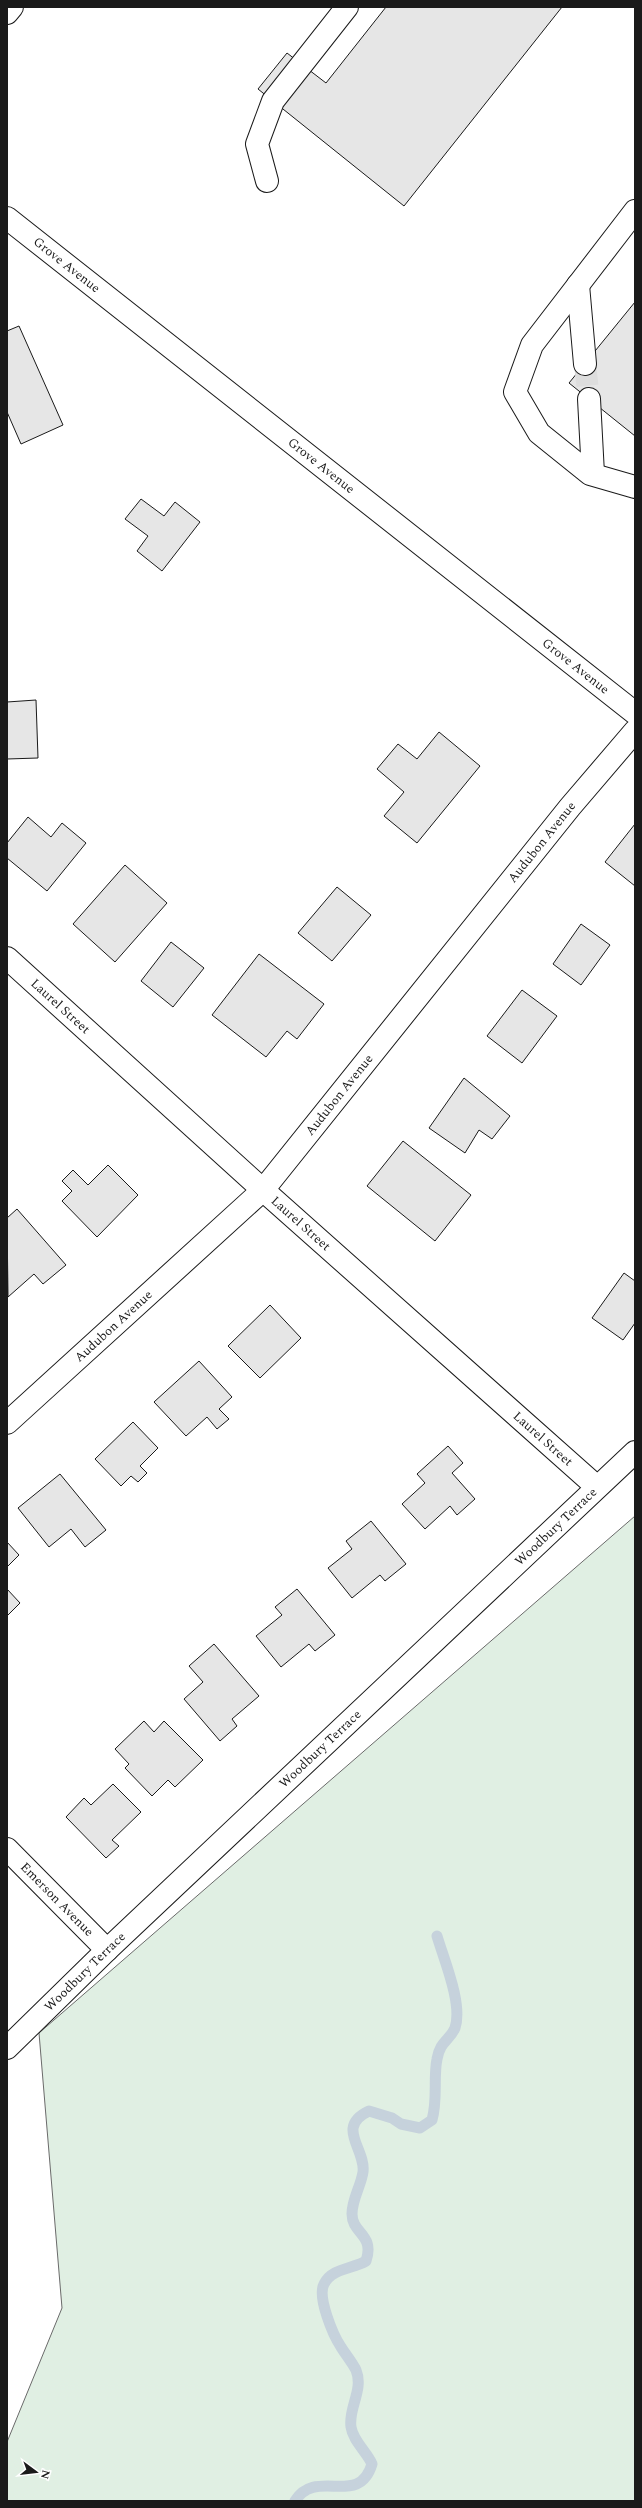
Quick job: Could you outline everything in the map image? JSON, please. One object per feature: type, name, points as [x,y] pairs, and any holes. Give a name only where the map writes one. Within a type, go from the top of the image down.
[{"type":"street","points":[[7,13],[12,7]]},
{"type":"street","points":[[268,181],[257,144],[273,101],[347,7]]},
{"type":"street","points":[[635,211],[532,345],[515,392],[539,433],[593,474],[635,487]]},
{"type":"street","name":"Grove Avenue","points":[[7,218],[635,713]]},
{"type":"street","points":[[578,285],[585,364]]},
{"type":"street","points":[[589,399],[593,474]]},
{"type":"street","name":"Audubon Avenue","points":[[7,1423],[263,1190],[570,807],[635,731]]},
{"type":"street","name":"Laurel Street","points":[[7,958],[263,1190],[597,1487]]},
{"type":"street","name":"Woodbury Terrace","points":[[7,2048],[107,1950],[635,1452]]},
{"type":"street","name":"Emerson Avenue","points":[[7,1849],[107,1950]]},
{"type":"green space","points":[[635,1516],[635,2501],[7,2501],[7,2442],[62,2308],[39,2033]]},
{"type":"building","points":[[386,7],[562,7],[404,206],[258,89],[287,53],[326,83]]},
{"type":"building","points":[[635,302],[635,436],[569,383]]},
{"type":"building","points":[[19,326],[63,425],[21,444],[7,412],[7,331]]},
{"type":"building","points":[[141,499],[164,516],[175,502],[200,522],[162,571],[137,551],[148,536],[125,519]]},
{"type":"building","points":[[36,700],[38,758],[7,759],[7,702]]},
{"type":"building","points":[[439,732],[480,766],[417,843],[384,816],[404,792],[377,769],[398,744],[417,759]]},
{"type":"building","points":[[28,817],[51,837],[62,823],[86,843],[47,891],[7,858],[7,843]]},
{"type":"building","points":[[635,824],[635,886],[605,862]]},
{"type":"building","points":[[125,865],[167,903],[115,962],[73,924]]},
{"type":"building","points":[[337,887],[371,915],[332,961],[298,933]]},
{"type":"building","points":[[581,924],[610,945],[581,985],[553,964]]},
{"type":"building","points":[[171,942],[204,968],[173,1007],[141,981]]},
{"type":"building","points":[[259,954],[324,1004],[297,1039],[287,1031],[266,1057],[212,1015]]},
{"type":"building","points":[[522,990],[557,1016],[522,1063],[487,1036]]},
{"type":"building","points":[[464,1078],[510,1116],[492,1139],[479,1130],[465,1153],[429,1128]]},
{"type":"building","points":[[403,1141],[471,1195],[435,1241],[367,1186]]},
{"type":"building","points":[[108,1165],[138,1195],[97,1237],[62,1201],[72,1191],[62,1181],[73,1170],[88,1185]]},
{"type":"building","points":[[17,1209],[66,1265],[43,1284],[34,1274],[8,1297],[7,1218]]},
{"type":"building","points":[[624,1273],[635,1281],[635,1323],[623,1340],[592,1318]]},
{"type":"building","points":[[270,1305],[301,1338],[260,1378],[228,1346]]},
{"type":"building","points":[[199,1361],[232,1397],[219,1409],[229,1419],[217,1429],[207,1417],[186,1436],[154,1402]]},
{"type":"building","points":[[133,1422],[158,1448],[140,1466],[147,1473],[138,1482],[131,1476],[121,1486],[95,1459]]},
{"type":"building","points":[[448,1446],[463,1463],[452,1473],[475,1499],[457,1515],[450,1506],[425,1529],[402,1504],[425,1483],[417,1474]]},
{"type":"building","points":[[60,1474],[106,1530],[85,1547],[71,1529],[49,1547],[18,1508]]},
{"type":"building","points":[[371,1521],[406,1564],[385,1581],[380,1575],[352,1598],[328,1568],[352,1549],[346,1541]]},
{"type":"building","points":[[7,1542],[19,1555],[7,1567]]},
{"type":"building","points":[[7,1589],[20,1603],[7,1616]]},
{"type":"building","points":[[297,1589],[335,1635],[315,1651],[309,1644],[281,1667],[256,1636],[282,1615],[275,1607]]},
{"type":"building","points":[[214,1644],[259,1696],[232,1719],[237,1726],[220,1741],[184,1699],[203,1682],[189,1666]]},
{"type":"building","points":[[144,1721],[154,1732],[164,1721],[203,1760],[175,1787],[168,1780],[152,1796],[125,1768],[129,1764],[115,1749]]},
{"type":"building","points":[[113,1784],[141,1812],[112,1840],[119,1846],[106,1858],[66,1817],[84,1798],[91,1805]]},
{"type":"waterway","points":[[295,2501],[304,2491],[314,2487],[347,2486],[357,2484],[366,2477],[372,2464],[354,2437],[351,2427],[352,2413],[358,2385],[356,2370],[343,2350],[330,2325],[324,2306],[322,2290],[324,2284],[332,2275],[366,2261],[368,2252],[366,2240],[355,2226],[352,2214],[353,2203],[363,2172],[363,2163],[354,2139],[354,2124],[359,2117],[369,2111],[392,2118],[401,2124],[420,2128],[432,2120],[435,2104],[438,2053],[440,2048],[453,2032],[457,2018],[457,2007],[452,1982],[437,1936]]},
{"type":"tunnel","points":[[585,364],[589,399]]}]
